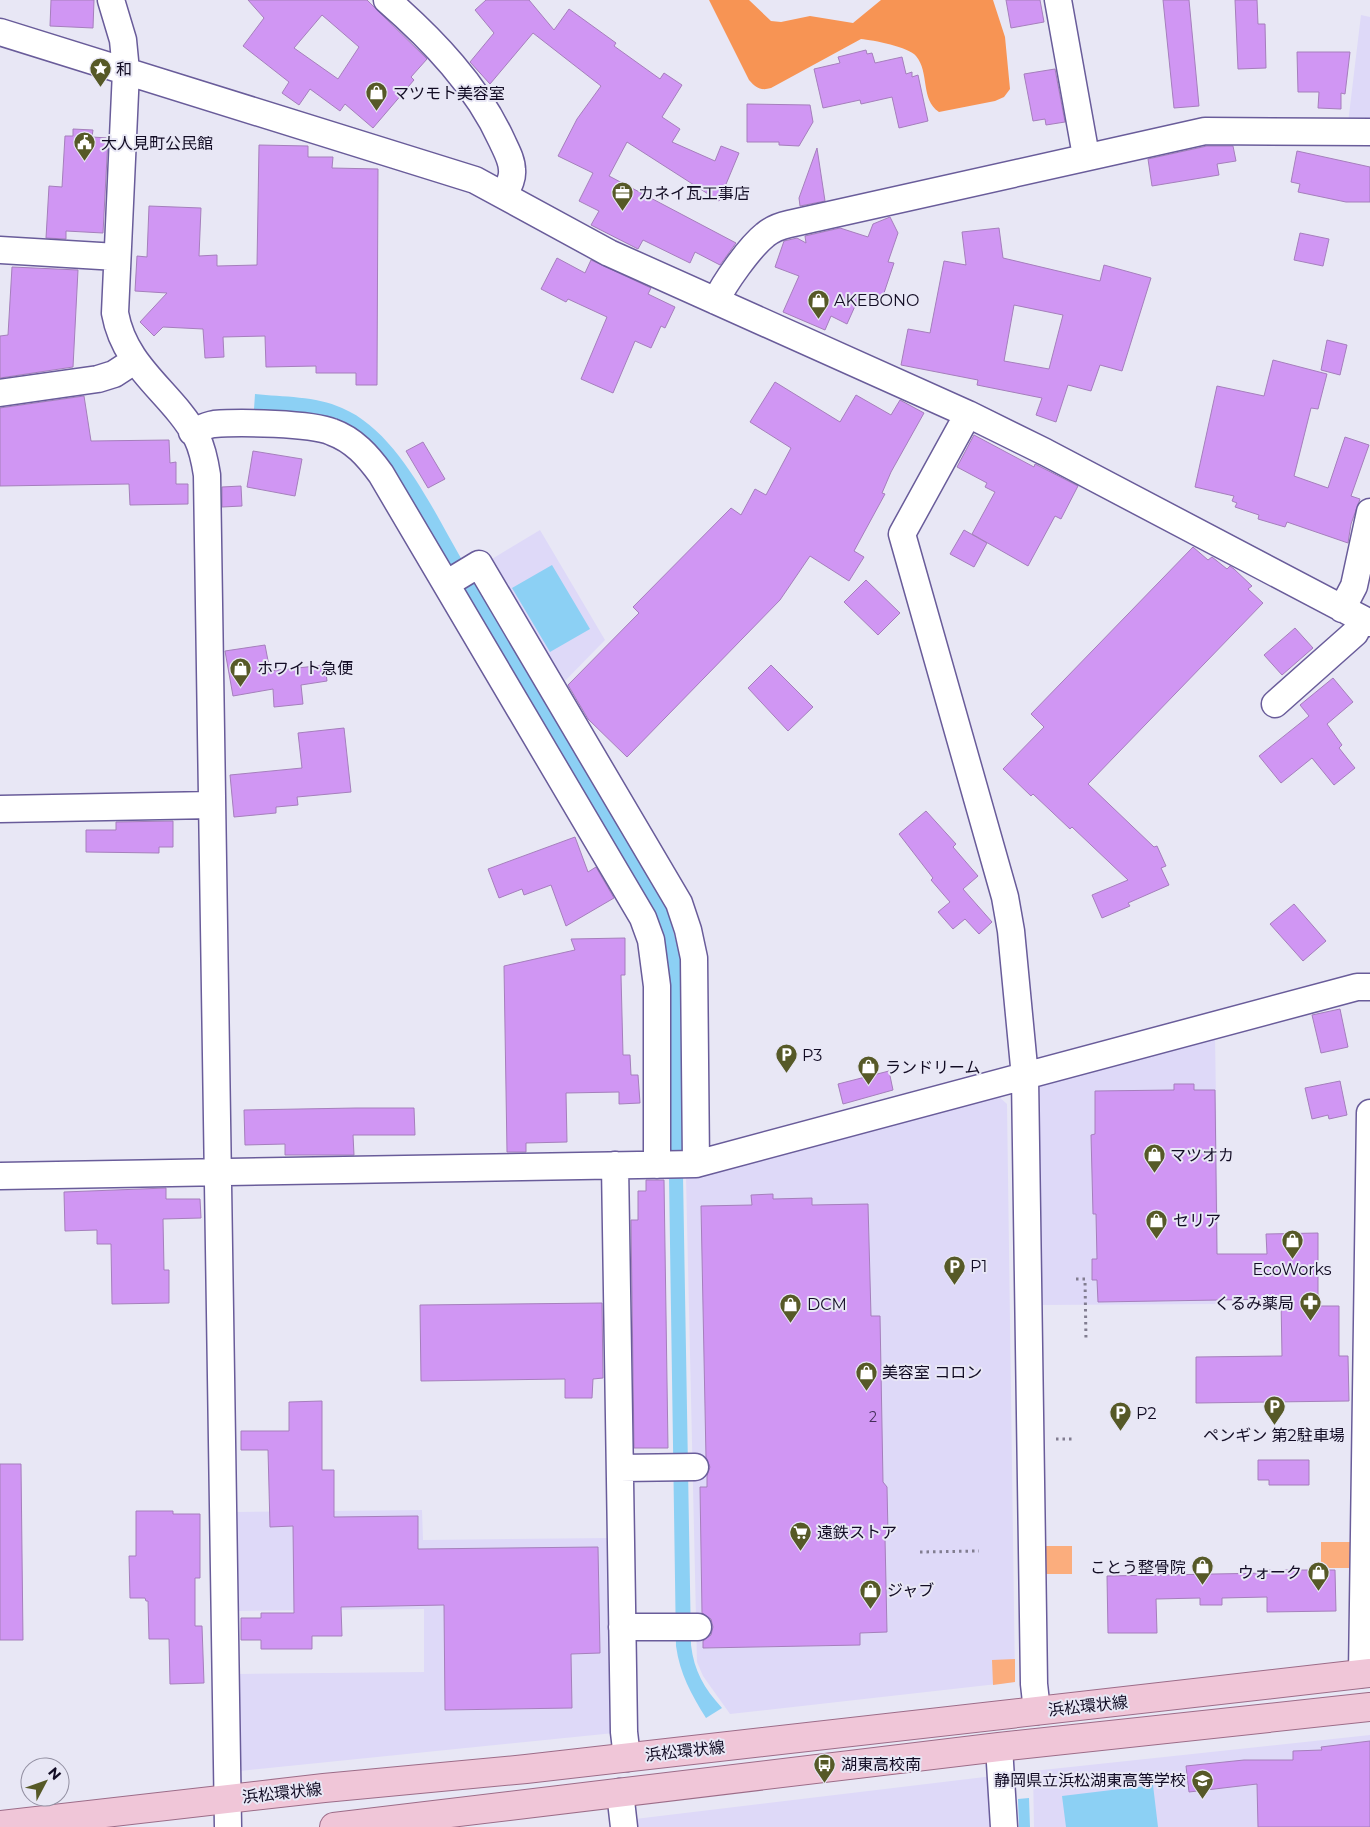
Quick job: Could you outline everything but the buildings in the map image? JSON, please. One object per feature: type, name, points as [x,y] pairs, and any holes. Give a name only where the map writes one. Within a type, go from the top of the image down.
[{"type":"main road","name":"浜松環状線","points":[[0,1825],[228,1799],[627,1758],[1366,1674]]},
{"type":"main road","name":"浜松環状線","points":[[334,1827],[999,1747],[1370,1707]]},
{"type":"street","points":[[111,0],[123,40],[126,71],[115,313],[123,344],[134,361],[192,432],[204,456],[207,475],[228,1827]]},
{"type":"street","points":[[388,0],[427,37],[476,94],[490,116],[510,160],[512,170],[511,182],[504,195]]},
{"type":"street","points":[[1058,0],[1086,156]]},
{"type":"street","points":[[0,32],[475,180],[610,253],[968,414],[1045,452],[1358,617]]},
{"type":"street","points":[[716,301],[723,287],[757,243],[775,228],[1086,156],[1205,131],[1231,129],[1370,132]]},
{"type":"street","points":[[0,250],[117,257]]},
{"type":"street","points":[[0,394],[98,379],[114,374],[134,361]]},
{"type":"street","points":[[968,414],[902,534],[1009,914],[1025,1077],[1034,1684],[1037,1711]]},
{"type":"street","points":[[192,432],[212,424],[310,426],[332,431],[351,442],[368,456],[381,474],[643,918],[651,940],[657,986],[658,1165]]},
{"type":"street","points":[[1275,704],[1355,633],[1358,617],[1354,586],[1370,512]]},
{"type":"street","points":[[446,584],[479,564],[679,903],[688,930],[694,958],[696,1164]]},
{"type":"street","points":[[0,809],[212,806]]},
{"type":"street","points":[[0,1176],[696,1164],[1356,987],[1370,987]]},
{"type":"street","points":[[1366,1674],[1370,1113]]},
{"type":"street","points":[[615,1165],[624,1732],[627,1758]]},
{"type":"street","points":[[620,1468],[685,1467]]},
{"type":"street","points":[[622,1628],[688,1627]]},
{"type":"street","points":[[999,1747],[1003,1775],[1004,1827]]},
{"type":"street","points":[[620,1792],[624,1827]]},
{"type":"path","points":[[1076,1279],[1085,1279],[1086,1341]]},
{"type":"path","points":[[920,1552],[979,1551]]},
{"type":"shaded area","points":[[709,0],[749,0],[771,21],[781,22],[810,16],[853,23],[881,0],[993,0],[1005,37],[1010,89],[1004,97],[995,101],[939,112],[929,100],[923,70],[916,56],[899,47],[861,39],[771,88],[759,88],[749,80]]},
{"type":"shaded area","points":[[1361,15],[1370,17],[1370,123],[1348,123]]},
{"type":"shaded area","points":[[540,530],[605,640],[560,686],[487,562]]},
{"type":"shaded area","points":[[1215,1034],[1219,1304],[1039,1305],[1036,1090],[1042,1082]]},
{"type":"shaded area","points":[[997,1095],[1007,1104],[1015,1682],[730,1714],[703,1676],[697,1662],[686,1177]]},
{"type":"shaded area","points":[[422,1510],[423,1540],[611,1538],[614,1733],[240,1771],[239,1674],[424,1672],[424,1609],[237,1611],[236,1512]]},
{"type":"shaded area","points":[[1321,1542],[1351,1542],[1351,1568],[1321,1568]]},
{"type":"shaded area","points":[[1043,1546],[1072,1546],[1072,1574],[1043,1574]]},
{"type":"shaded area","points":[[1015,1659],[1015,1682],[993,1685],[992,1660]]},
{"type":"shaded area","name":"静岡県立浜松湖東高等学校","points":[[1370,1735],[1370,1827],[1034,1827],[1033,1771]]},
{"type":"shaded area","points":[[993,1776],[995,1827],[635,1827],[635,1819]]},
{"type":"water","points":[[255,394],[299,398],[332,404],[362,420],[381,435],[413,476],[465,565],[452,572],[390,468],[311,414],[254,409]]},
{"type":"water","points":[[552,565],[590,629],[550,652],[512,588]]},
{"type":"water","points":[[472,577],[667,908],[681,960],[683,1153],[668,1153],[668,986],[459,585]]},
{"type":"water","points":[[683,1175],[691,1645],[697,1671],[710,1693],[722,1708],[706,1718],[687,1684],[680,1666],[676,1646],[669,1176]]},
{"type":"water","points":[[1153,1785],[1158,1827],[1066,1827],[1062,1796]]},
{"type":"water","points":[[1029,1798],[1030,1827],[1019,1827],[1018,1799]]},
{"type":"place","name":"和","points":[[100,88]]},
{"type":"place","name":"マツモト美容室","points":[[377,112]]},
{"type":"place","name":"大人見町公民館","points":[[85,162]]},
{"type":"place","name":"カネイ瓦工事店","points":[[622,212]]},
{"type":"place","name":"AKEBONO","points":[[818,319]]},
{"type":"place","name":"ホワイト急便","points":[[241,687]]},
{"type":"place","name":"P3","points":[[786,1074]]},
{"type":"place","name":"ランドリーム","points":[[869,1086]]},
{"type":"place","name":"マツオカ","points":[[1154,1174]]},
{"type":"place","name":"セリア","points":[[1157,1239]]},
{"type":"place","name":"EcoWorks","points":[[1292,1259]]},
{"type":"place","name":"P1","points":[[954,1285]]},
{"type":"place","name":"くるみ薬局","points":[[1310,1322]]},
{"type":"place","name":"DCM","points":[[791,1323]]},
{"type":"place","name":"美容室 コロン","points":[[866,1391]]},
{"type":"place","name":"ペンギン 第2駐車場","points":[[1274,1425]]},
{"type":"place","name":"P2","points":[[1120,1432]]},
{"type":"place","name":"遠鉄ストア","points":[[801,1551]]},
{"type":"place","name":"ことう整骨院","points":[[1202,1586]]},
{"type":"place","name":"ウォーク","points":[[1318,1591]]},
{"type":"place","name":"ジャブ","points":[[871,1609]]},
{"type":"place","name":"湖東高校南","points":[[825,1783]]},
{"type":"place","name":"静岡県立浜松湖東高等学校","points":[[1202,1799]]}]
